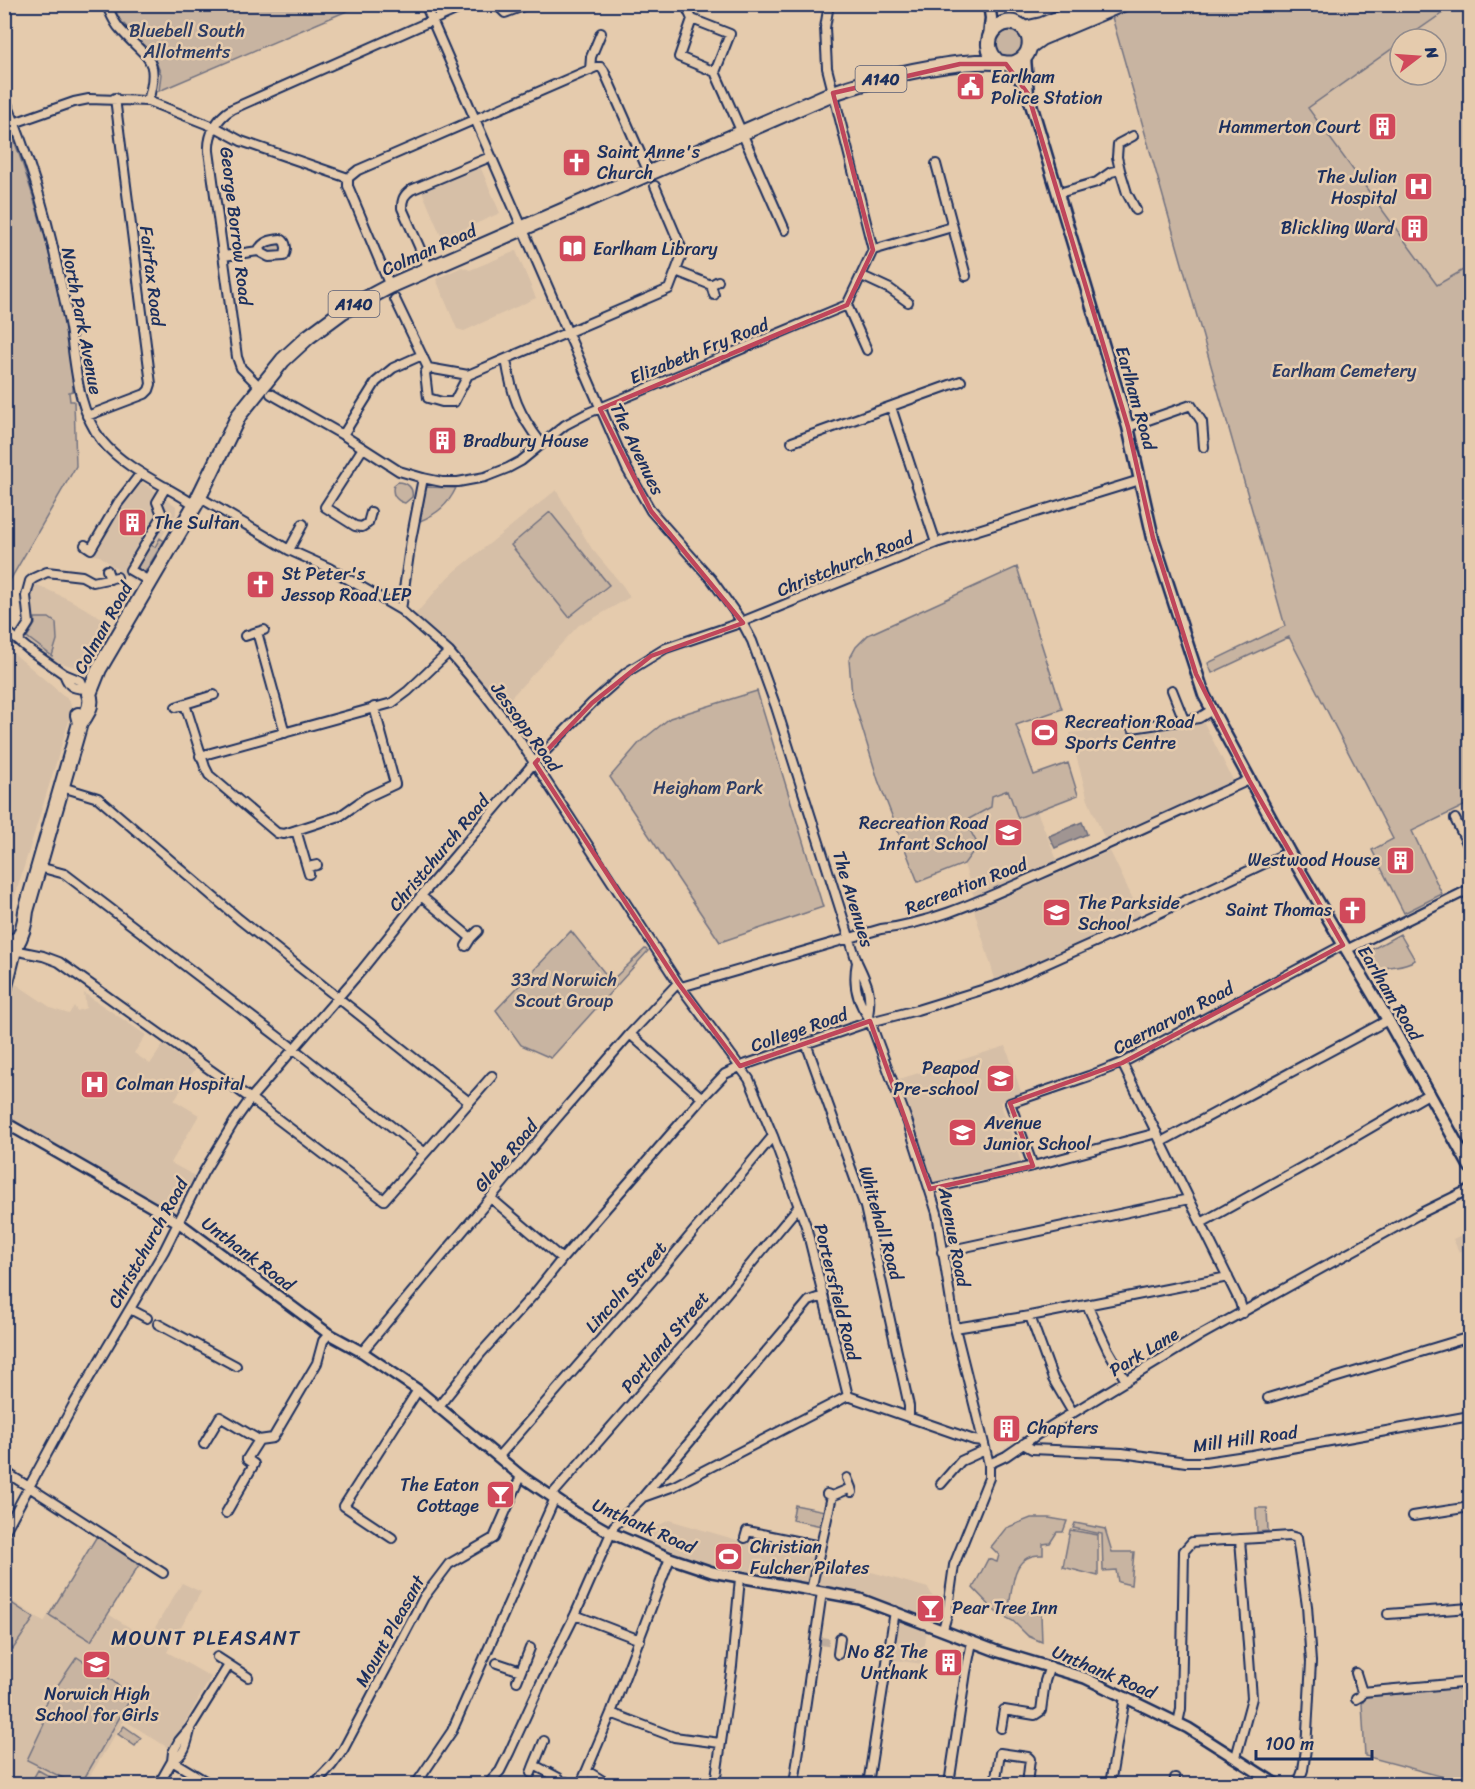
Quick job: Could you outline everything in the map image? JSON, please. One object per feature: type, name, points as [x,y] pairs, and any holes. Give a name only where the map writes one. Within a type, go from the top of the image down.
[{"type":"highway","points":[[1024,29],[1042,25],[1094,4]]},
{"type":"highway","name":"A140","points":[[1027,52],[1041,38],[1122,4]]},
{"type":"highway","name":"Colman Road","points":[[929,69],[977,52],[989,40],[993,30],[1008,23]]},
{"type":"highway","points":[[1008,23],[1024,29],[1029,40],[1027,52]]},
{"type":"highway","points":[[989,40],[989,51],[1002,63]]},
{"type":"highway","name":"Colman Road","points":[[4,990],[15,949],[22,936],[26,911],[80,723],[86,716],[91,699],[88,691],[149,581],[197,501],[239,415],[266,391],[283,360],[308,337],[343,311],[393,292],[429,269],[522,229],[652,180],[742,132],[833,93],[929,69],[960,64],[1013,63],[1027,52]]},
{"type":"main road","points":[[990,4],[1000,19],[1008,23]]},
{"type":"main road","points":[[989,40],[990,4]]},
{"type":"main road","name":"Earlham Road","points":[[1027,52],[1028,94]]},
{"type":"main road","name":"Earlham Road","points":[[1002,63],[1015,71],[1028,94],[1128,427],[1153,538],[1196,674],[1212,710],[1289,852],[1430,1093],[1470,1167]]},
{"type":"street","points":[[106,4],[118,28],[149,59],[154,76],[148,101]]},
{"type":"street","name":"The Avenues","points":[[425,4],[627,469],[651,511],[712,580],[742,622],[752,641],[776,707],[849,939],[857,962],[866,978],[869,991],[869,1019]]},
{"type":"street","name":"George Borrow Road","points":[[266,391],[241,368],[237,357],[209,151],[214,127],[232,109],[469,4]]},
{"type":"street","points":[[496,4],[505,14],[530,4]]},
{"type":"street","points":[[686,4],[692,19],[679,57],[715,72],[785,230]]},
{"type":"street","points":[[829,4],[825,28],[826,59],[873,250],[847,305],[867,350]]},
{"type":"street","points":[[692,19],[730,34],[715,72]]},
{"type":"street","points":[[590,70],[591,57],[601,33]]},
{"type":"street","points":[[348,178],[358,170],[475,119],[590,70],[601,68],[683,252],[669,289],[468,375],[428,368]]},
{"type":"street","name":"North Park Avenue","points":[[4,96],[36,185],[56,259],[82,401],[87,416],[93,428],[111,451],[166,487],[197,501]]},
{"type":"street","points":[[14,123],[74,102],[115,98],[148,101],[214,127],[241,141],[348,178]]},
{"type":"street","name":"Fairfax Road","points":[[87,416],[145,394],[151,384],[115,98]]},
{"type":"street","points":[[1133,136],[1118,144],[1117,157],[1127,193],[1136,210]]},
{"type":"street","points":[[429,269],[402,208],[405,194],[490,157]]},
{"type":"street","points":[[936,164],[966,276]]},
{"type":"street","points":[[1059,193],[1097,182],[1111,172],[1120,170]]},
{"type":"street","points":[[348,178],[350,191],[428,368]]},
{"type":"street","points":[[873,250],[952,227]]},
{"type":"street","points":[[224,256],[258,251]]},
{"type":"street","points":[[676,271],[714,283],[714,295]]},
{"type":"street","points":[[862,276],[890,289],[908,302]]},
{"type":"street","name":"Elizabeth Fry Road","points":[[266,391],[343,435],[399,471],[423,478],[458,482],[485,477],[520,461],[566,425],[600,409],[847,305]]},
{"type":"street","points":[[343,435],[376,382],[393,368],[422,355]]},
{"type":"street","points":[[506,359],[516,405],[525,423],[541,443]]},
{"type":"street","points":[[428,368],[425,373],[428,398],[442,402],[454,402],[468,375]]},
{"type":"street","points":[[792,442],[962,381]]},
{"type":"street","points":[[1128,427],[1191,405],[1202,422],[1204,447]]},
{"type":"street","points":[[891,407],[936,543]]},
{"type":"street","points":[[363,448],[326,507],[355,526],[362,527],[368,523],[371,512]]},
{"type":"street","points":[[92,549],[118,503],[141,472]]},
{"type":"street","points":[[401,610],[423,478]]},
{"type":"street","name":"Christchurch Road","points":[[4,1533],[75,1402],[164,1251],[203,1173],[251,1098],[535,763],[592,703],[627,672],[666,648],[742,622],[936,543],[1140,480]]},
{"type":"street","points":[[149,581],[129,573],[161,518],[157,502],[166,487]]},
{"type":"street","name":"Jessopp Road","points":[[197,501],[289,550],[329,568],[401,610],[449,652],[484,693],[535,763],[679,985],[741,1066]]},
{"type":"street","points":[[289,550],[303,524]]},
{"type":"street","points":[[18,640],[29,623],[26,596],[33,578],[47,572],[82,576],[93,582],[113,578],[107,570]]},
{"type":"street","points":[[4,629],[64,674],[71,686],[88,691]]},
{"type":"street","points":[[245,636],[261,631],[285,733]]},
{"type":"street","points":[[200,756],[392,703],[449,652]]},
{"type":"street","points":[[1172,690],[1184,720]]},
{"type":"street","points":[[176,707],[214,695]]},
{"type":"street","points":[[185,704],[200,756],[209,775],[278,833],[284,834],[340,816],[361,800],[395,784],[374,707]]},
{"type":"street","points":[[1132,728],[1199,718],[1212,710]]},
{"type":"street","name":"Recreation Road","points":[[679,985],[881,929],[899,927],[968,905],[1109,845],[1249,780]]},
{"type":"street","points":[[62,787],[98,798],[239,919],[469,1102]]},
{"type":"street","points":[[1455,819],[1470,849]]},
{"type":"street","points":[[296,830],[308,871],[317,865]]},
{"type":"street","name":"College Road","points":[[439,1406],[481,1353],[725,1074],[869,1019],[917,1010],[1001,984],[1289,852]]},
{"type":"street","points":[[39,867],[65,874],[294,1049],[425,1154]]},
{"type":"street","name":"Caernarvon Road","points":[[1033,1166],[1010,1103],[1122,1063],[1345,948],[1470,889]]},
{"type":"street","points":[[421,896],[471,939]]},
{"type":"street","points":[[466,946],[478,931]]},
{"type":"street","points":[[15,949],[59,962],[251,1098],[384,1200],[492,1076]]},
{"type":"street","name":"The Avenues","points":[[857,962],[855,981],[857,995],[860,1006],[869,1019]]},
{"type":"street","name":"Glebe Road","points":[[362,1352],[630,1034],[679,985]]},
{"type":"street","name":"Avenue Road","points":[[869,1019],[937,1213],[955,1328],[989,1464]]},
{"type":"street","points":[[1161,1142],[1388,1020]]},
{"type":"street","points":[[630,1034],[702,1098]]},
{"type":"street","name":"Whitehall Road","points":[[806,1042],[865,1207],[909,1406],[909,1416]]},
{"type":"street","points":[[1122,1063],[1244,1313]]},
{"type":"street","name":"Portersfield Road","points":[[741,1066],[759,1101],[806,1226],[848,1396]]},
{"type":"street","points":[[1201,1223],[1430,1093]]},
{"type":"street","name":"Unthank Road","points":[[4,1122],[178,1222],[329,1334],[362,1352],[418,1390],[521,1476],[611,1533],[670,1558],[712,1572],[860,1599],[972,1642],[1085,1678],[1179,1723],[1236,1757],[1276,1785]]},
{"type":"street","points":[[930,1189],[1033,1166],[1157,1133]]},
{"type":"street","name":"Lincoln Street","points":[[499,1456],[663,1268],[773,1136]]},
{"type":"street","name":"Park Lane","points":[[989,1464],[999,1461],[1183,1346],[1470,1189]]},
{"type":"street","points":[[492,1199],[562,1259]]},
{"type":"street","points":[[942,1252],[1189,1199]]},
{"type":"street","name":"Portland Street","points":[[416,1785],[452,1731],[486,1658],[553,1497],[799,1206]]},
{"type":"street","points":[[955,1328],[1030,1316],[1228,1277]]},
{"type":"street","points":[[489,1785],[500,1771],[509,1753],[575,1615],[614,1526],[643,1497],[654,1481],[809,1301],[823,1296]]},
{"type":"street","points":[[1087,1305],[1108,1350],[1126,1381]]},
{"type":"street","points":[[130,1309],[147,1318]]},
{"type":"street","points":[[1030,1316],[1053,1379],[1073,1413]]},
{"type":"street","points":[[158,1324],[236,1366]]},
{"type":"street","points":[[204,1444],[220,1417],[259,1440],[273,1438],[317,1363],[323,1341],[329,1334]]},
{"type":"street","points":[[1268,1398],[1470,1337]]},
{"type":"street","points":[[392,1538],[344,1506],[418,1390]]},
{"type":"street","points":[[643,1497],[684,1481],[848,1396],[982,1441]]},
{"type":"street","name":"Mill Hill Road","points":[[1023,1444],[1032,1449],[1122,1453],[1186,1462],[1205,1462],[1470,1416]]},
{"type":"street","points":[[226,1513],[254,1464],[247,1459],[259,1440]]},
{"type":"street","points":[[941,1484],[961,1461],[985,1450]]},
{"type":"street","points":[[943,1629],[948,1615],[954,1565],[989,1478],[989,1464]]},
{"type":"street","points":[[4,1471],[163,1573]]},
{"type":"street","name":"Mount Pleasant","points":[[314,1785],[343,1750],[424,1597],[449,1564],[494,1538],[521,1476]]},
{"type":"street","points":[[794,1785],[818,1641],[816,1591],[820,1546],[829,1495],[851,1490],[847,1478]]},
{"type":"street","points":[[1413,1516],[1470,1507]]},
{"type":"street","points":[[745,1538],[747,1531],[820,1546]]},
{"type":"street","points":[[1179,1723],[1184,1551],[1187,1545],[1191,1542],[1290,1536],[1297,1538],[1307,1606],[1311,1662],[1306,1749],[1298,1785]]},
{"type":"street","points":[[1236,1757],[1251,1698],[1240,1539]]},
{"type":"street","points":[[581,1785],[640,1640],[670,1558]]},
{"type":"street","points":[[715,1785],[732,1666],[741,1578]]},
{"type":"street","points":[[1388,1614],[1470,1608]]},
{"type":"street","points":[[868,1785],[895,1611]]},
{"type":"street","points":[[575,1615],[640,1640]]},
{"type":"street","points":[[837,1642],[838,1654]]},
{"type":"street","points":[[948,1785],[972,1642]]},
{"type":"street","points":[[517,1681],[530,1648]]},
{"type":"street","points":[[217,1657],[248,1677]]},
{"type":"street","points":[[497,1662],[521,1671]]},
{"type":"street","points":[[159,1785],[172,1761],[176,1746],[190,1728],[229,1665]]},
{"type":"street","points":[[1001,1728],[1004,1710],[1035,1714],[1041,1711],[1045,1681],[1050,1666]]},
{"type":"street","points":[[1356,1673],[1362,1692]]},
{"type":"street","points":[[1362,1692],[1461,1683],[1470,1686]]},
{"type":"street","points":[[1356,1699],[1362,1692]]},
{"type":"street","points":[[1110,1785],[1125,1697]]},
{"type":"street","points":[[611,1713],[674,1737],[720,1743]]},
{"type":"street","points":[[531,1773],[544,1741]]},
{"type":"street","points":[[995,1785],[1000,1753],[1030,1759],[1027,1785]]},
{"type":"street","points":[[172,1761],[210,1785]]},
{"type":"street","points":[[534,1765],[565,1782]]},
{"type":"street","points":[[587,1771],[608,1785]]},
{"type":"highlighted area","points":[[960,64],[1006,64],[1028,94],[1128,427],[1153,538],[1196,674],[1249,780],[1343,945],[1122,1063],[1010,1103],[1033,1166],[930,1189],[870,1021],[740,1066],[678,983],[535,763],[592,703],[651,656],[743,623],[651,511],[600,409],[847,305],[873,250],[833,93]]},
{"type":"shaded area","name":"The Julian Hospital","points":[[1454,5],[1470,5],[1470,266],[1437,285],[1307,108],[1388,51],[1388,87],[1448,87],[1448,27],[1422,27]]},
{"type":"shaded area","points":[[479,164],[500,213],[453,234],[454,239],[444,243],[421,189]]},
{"type":"shaded area","points":[[516,251],[536,298],[464,331],[457,329],[436,279],[462,267],[470,270]]},
{"type":"shaded area","points":[[135,480],[139,480],[176,506],[176,514],[134,582],[100,556],[92,555]]},
{"type":"shaded area","points":[[556,490],[592,549],[630,597],[579,625],[502,707],[449,648],[414,616],[448,577]]},
{"type":"shaded area","points":[[33,583],[109,622],[82,669],[51,660],[24,640],[33,624],[29,596]]},
{"type":"shaded area","points":[[5,646],[70,701],[72,711],[6,925],[5,936]]},
{"type":"shaded area","points":[[1200,715],[1234,782],[1105,840],[1088,800],[1070,733]]},
{"type":"shaded area","name":"Recreation Road Infant School","points":[[1008,790],[1018,817],[1036,809],[1057,860],[974,897],[964,864],[978,845],[965,821],[991,807],[992,796]]},
{"type":"shaded area","points":[[1082,822],[1087,834],[1055,848],[1049,836]]},
{"type":"shaded area","name":"The Parkside School","points":[[1110,851],[1141,916],[1041,963],[995,979],[974,910]]},
{"type":"shaded area","name":"Colman Hospital","points":[[16,984],[53,1009],[69,1014],[74,1006],[77,1011],[86,1008],[84,993],[146,1035],[134,1053],[150,1064],[163,1045],[196,1068],[174,1100],[199,1115],[171,1163],[195,1176],[172,1213],[21,1126],[5,1113],[5,1023]]},
{"type":"shaded area","name":"Avenue Junior School","points":[[1006,1046],[1022,1095],[1000,1102],[1021,1162],[933,1184],[896,1080]]},
{"type":"shaded area","points":[[1470,1231],[1470,1247],[1459,1252],[1453,1239]]},
{"type":"shaded area","points":[[669,1520],[744,1542],[847,1565],[928,1588],[943,1608],[937,1634],[927,1630],[922,1664],[894,1660],[900,1606],[818,1585],[714,1568],[643,1543],[650,1530]]},
{"type":"shaded area","name":"Norwich High School for Girls","points":[[97,1536],[139,1565],[108,1614],[148,1639],[182,1583],[201,1592],[167,1652],[211,1677],[170,1749],[124,1720],[85,1784],[5,1784],[4,1596],[44,1622]]},
{"type":"green space","name":"Bluebell South Allotments","points":[[113,5],[361,5],[159,91],[161,74],[153,55],[120,20]]},
{"type":"green space","name":"Earlham Cemetery","points":[[1143,5],[1454,5],[1422,27],[1388,27],[1388,51],[1308,108],[1437,285],[1470,266],[1470,803],[1412,831],[1442,894],[1404,913],[1372,850],[1393,839],[1289,637],[1212,673],[1208,663],[1285,626],[1112,17]]},
{"type":"green space","points":[[1009,31],[1018,35],[1022,44],[1018,53],[1009,57],[1000,53],[996,44],[1000,35]]},
{"type":"green space","points":[[4,113],[42,226],[64,320],[73,391],[69,392],[70,401],[74,401],[76,466],[5,589]]},
{"type":"green space","points":[[281,242],[284,252],[274,256],[265,253],[264,248],[267,244]]},
{"type":"green space","points":[[398,482],[407,484],[412,491],[412,497],[405,503],[397,499],[394,494],[394,485]]},
{"type":"green space","points":[[426,487],[456,488],[441,508],[420,521]]},
{"type":"green space","points":[[550,512],[609,585],[569,617],[511,545]]},
{"type":"green space","points":[[160,538],[164,541],[145,572],[140,572],[137,565],[149,544],[155,547]]},
{"type":"green space","points":[[1017,567],[1062,709],[1016,725],[1034,775],[1068,763],[1078,795],[1018,818],[1008,790],[992,796],[991,807],[965,821],[978,845],[964,864],[918,882],[878,780],[852,695],[849,660],[856,647],[868,635]]},
{"type":"green space","points":[[35,618],[49,618],[56,623],[57,640],[52,656],[27,637],[35,624]]},
{"type":"green space","name":"Heigham Park","points":[[757,691],[823,907],[720,942],[610,777],[640,742],[670,718]]},
{"type":"green space","name":"33rd Norwich Scout Group","points":[[571,931],[611,981],[645,949],[648,951],[551,1058],[521,1045],[496,1010]]},
{"type":"green space","points":[[1400,934],[1415,960],[1379,971],[1367,952]]},
{"type":"green space","points":[[795,1505],[825,1511],[822,1526],[792,1520]]},
{"type":"green space","points":[[1256,1508],[1267,1508],[1268,1531],[1257,1532]]},
{"type":"green space","points":[[1031,1518],[1067,1521],[1063,1532],[1057,1532],[1050,1543],[1043,1544],[1043,1555],[1025,1559],[1013,1580],[1009,1607],[1041,1615],[1042,1642],[1028,1636],[1013,1621],[997,1613],[973,1588],[988,1559],[997,1562],[999,1555],[991,1547],[1006,1528]]},
{"type":"green space","points":[[1075,1523],[1105,1529],[1112,1552],[1134,1552],[1131,1585],[1118,1582],[1116,1570],[1103,1571],[1102,1534],[1073,1528]]},
{"type":"green space","points":[[1070,1530],[1098,1535],[1098,1576],[1063,1567]]},
{"type":"green space","points":[[97,1536],[139,1565],[91,1641],[49,1615]]},
{"type":"green space","points":[[4,1598],[34,1618],[13,1649],[5,1644]]},
{"type":"green space","points":[[77,1657],[113,1681],[131,1698],[81,1784],[75,1784],[27,1760],[44,1724],[38,1714]]},
{"type":"green space","points":[[1467,1687],[1470,1694],[1470,1784],[1365,1756],[1362,1704],[1366,1697]]},
{"type":"green space","points":[[124,1726],[141,1738],[135,1746],[118,1734]]},
{"type":"green space","points":[[38,1770],[63,1784],[30,1784]]},
{"type":"tunnel","points":[[821,1641],[832,1643]]},
{"type":"place","name":"Earlham Police Station","points":[[970,87]]},
{"type":"place","name":"Hammerton Court","points":[[1382,127]]},
{"type":"place","name":"Saint Anne's Church","points":[[576,162]]},
{"type":"place","name":"The Julian Hospital","points":[[1418,187]]},
{"type":"place","name":"Blickling Ward","points":[[1415,228]]},
{"type":"place","name":"Earlham Library","points":[[572,249]]},
{"type":"place","name":"Bradbury House","points":[[442,441]]},
{"type":"place","name":"The Sultan","points":[[133,523]]},
{"type":"place","name":"St Peter's Jessop Road LEP","points":[[261,584]]},
{"type":"place","name":"Recreation Road Sports Centre","points":[[1044,732]]},
{"type":"place","name":"Recreation Road Infant School","points":[[1009,833]]},
{"type":"place","name":"Westwood House","points":[[1401,860]]},
{"type":"place","name":"Saint Thomas","points":[[1353,910]]},
{"type":"place","name":"The Parkside School","points":[[1057,913]]},
{"type":"place","name":"Peapod Pre-school","points":[[1000,1078]]},
{"type":"place","name":"Colman Hospital","points":[[95,1084]]},
{"type":"place","name":"Avenue Junior School","points":[[963,1133]]},
{"type":"place","name":"Chapters","points":[[1006,1428]]},
{"type":"place","name":"The Eaton Cottage","points":[[500,1495]]},
{"type":"place","name":"Christian Fulcher Pilates","points":[[729,1557]]},
{"type":"place","name":"Pear Tree Inn","points":[[931,1608]]},
{"type":"place","name":"No 82 The Unthank","points":[[949,1662]]},
{"type":"place","name":"Norwich High School for Girls","points":[[97,1665]]},
{"type":"district","name":"MOUNT PLEASANT","points":[[206,1638]]}]
